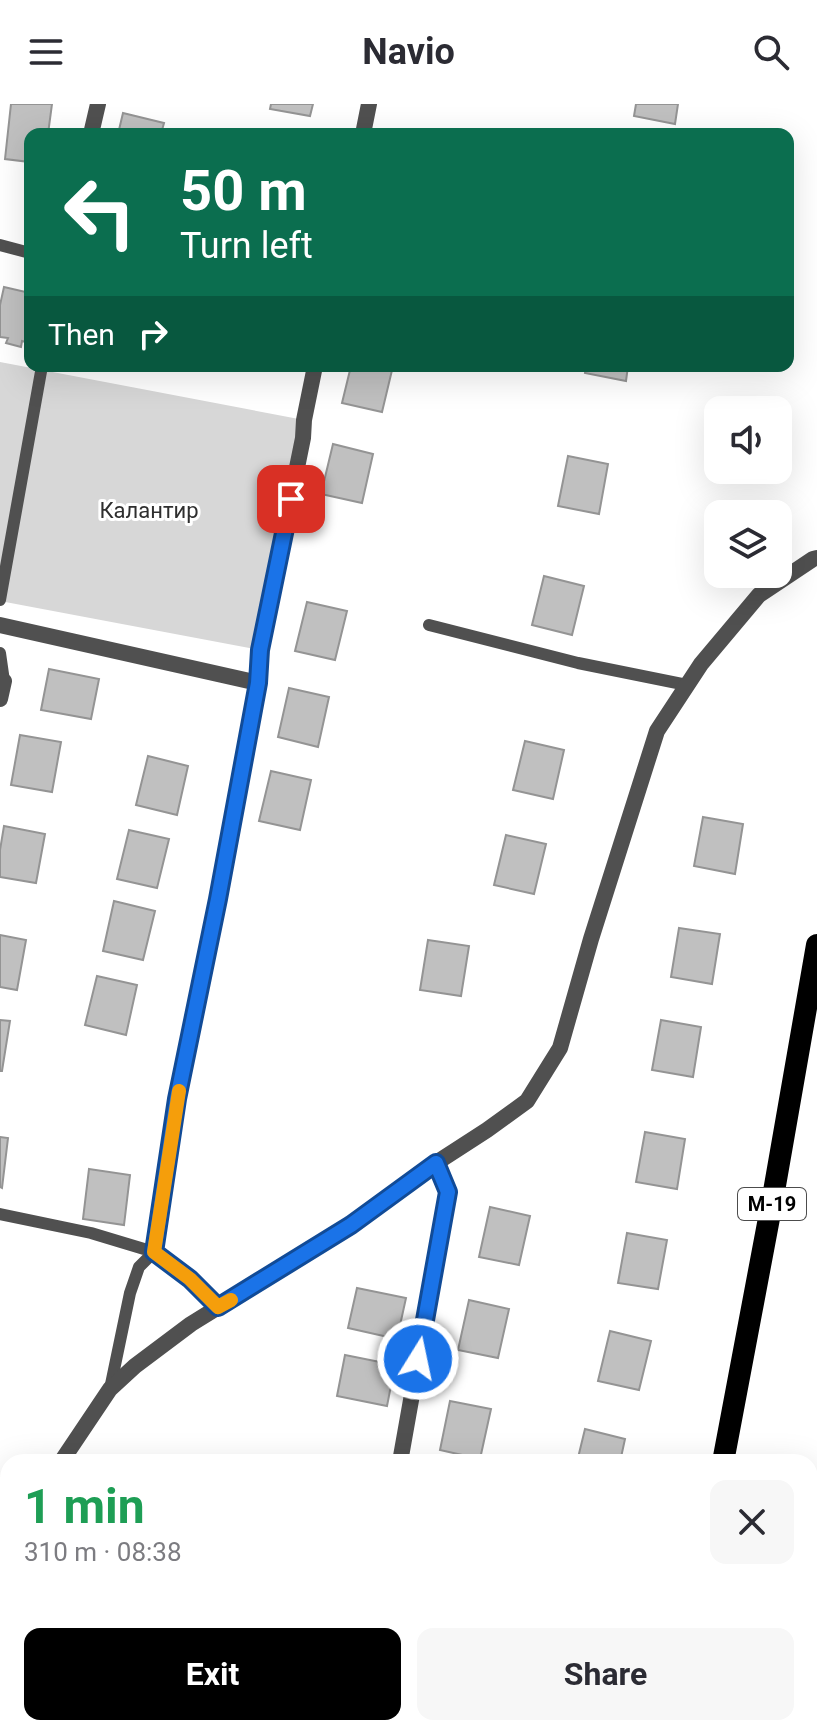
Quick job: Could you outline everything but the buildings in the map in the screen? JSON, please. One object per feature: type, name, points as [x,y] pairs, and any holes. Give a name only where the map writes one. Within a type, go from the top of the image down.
[{"type":"highway","name":"М-19","points":[[725,1454],[817,945]]},
{"type":"street","points":[[92,128],[98,104]]},
{"type":"street","points":[[364,128],[369,104]]},
{"type":"street","points":[[218,1307],[190,1279],[154,1252],[177,1099],[218,899],[258,683],[260,650],[314,372]]},
{"type":"street","points":[[66,1454],[110,1389],[135,1366],[191,1324],[351,1225],[527,1101],[560,1048],[657,731],[701,664],[759,595],[817,558]]},
{"type":"street","points":[[0,625],[258,683]]},
{"type":"street","points":[[0,699],[4,681]]},
{"type":"street","points":[[401,1454],[448,1192],[436,1163]]},
{"type":"lane","points":[[0,245],[24,251]]},
{"type":"lane","points":[[0,600],[41,372]]},
{"type":"lane","points":[[429,625],[578,663],[687,685]]},
{"type":"lane","points":[[0,653],[4,681]]},
{"type":"lane","points":[[0,1214],[91,1233],[154,1252],[139,1267],[130,1293],[110,1389]]},
{"type":"green space","name":"Калантир","points":[[0,362],[24,367],[24,372],[52,372],[304,420],[260,650],[0,601]]},
{"type":"slow traffic","points":[[179,1091],[154,1252],[190,1279],[218,1307],[231,1300]]},
{"type":"route","points":[[291,499],[260,650],[258,683],[218,899],[177,1099],[154,1252],[190,1279],[218,1307],[351,1225],[436,1163],[448,1192],[418,1359]]}]
